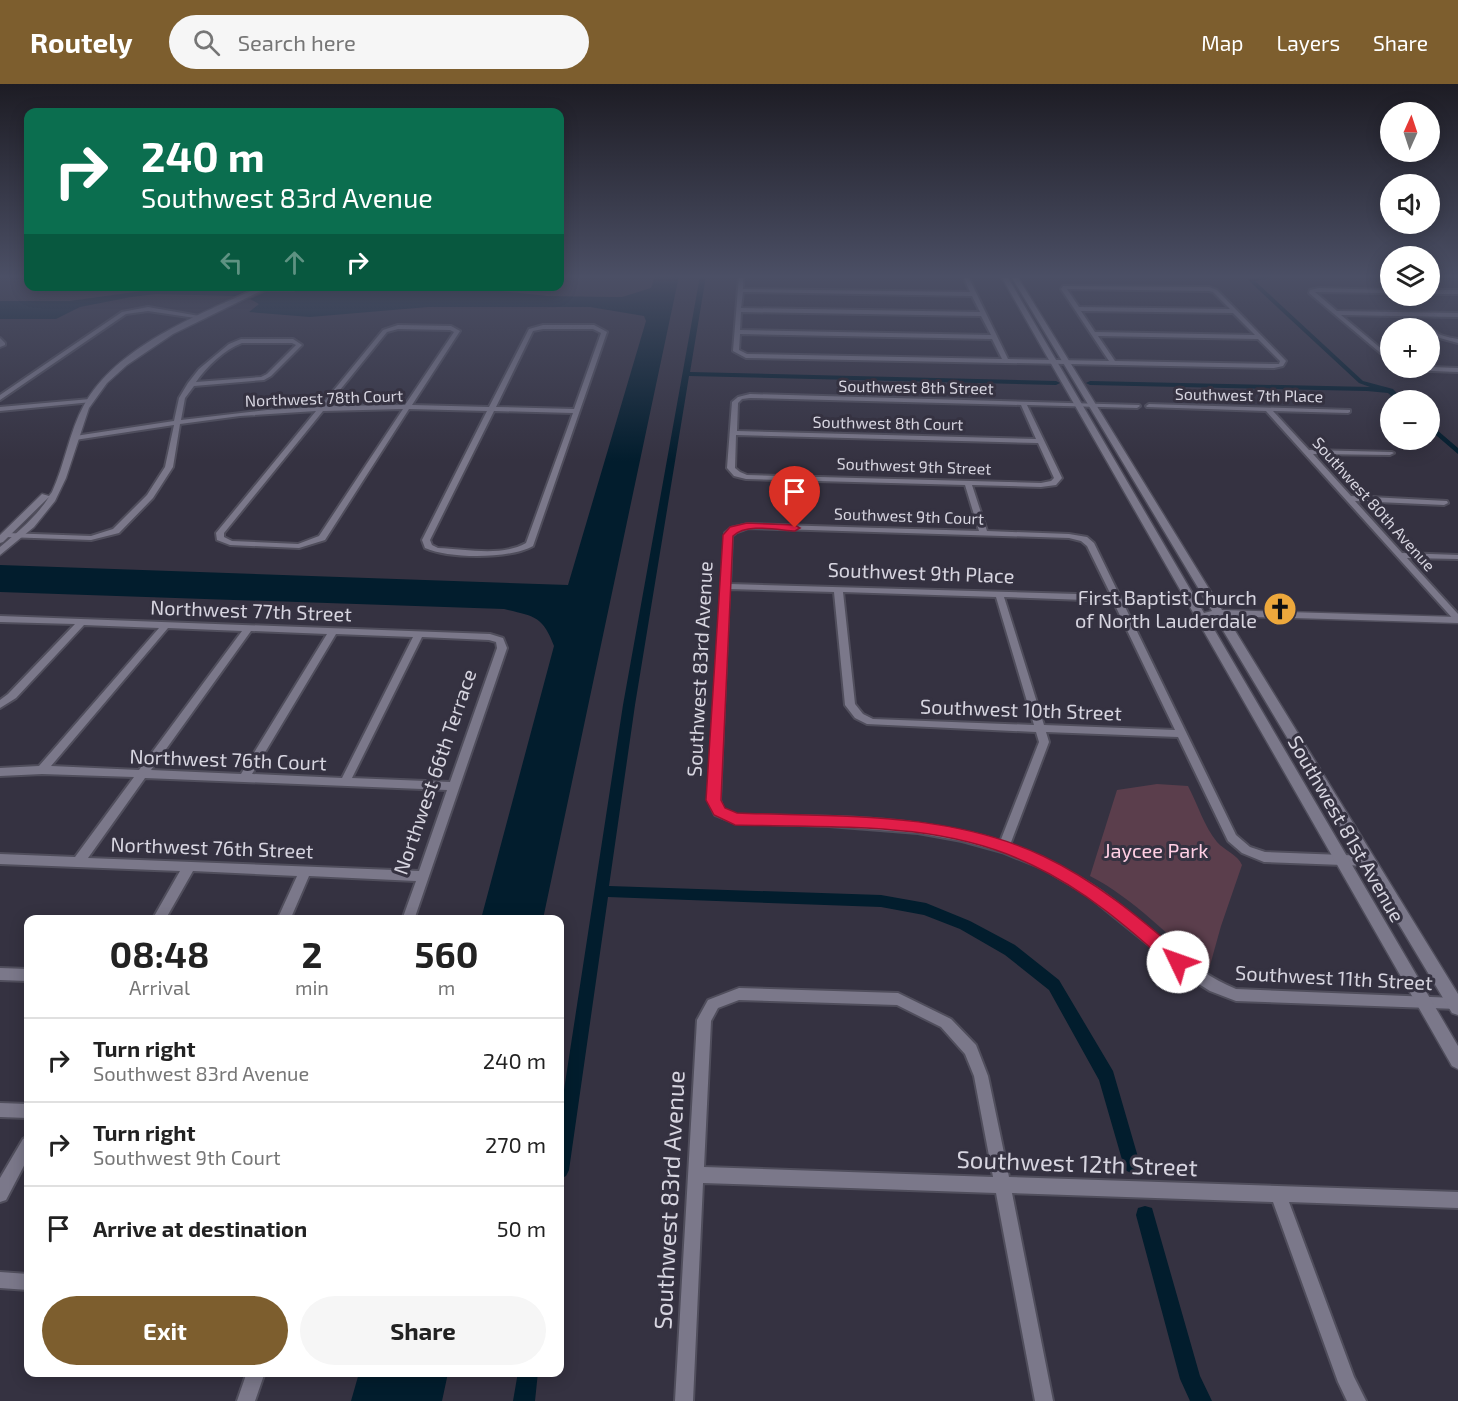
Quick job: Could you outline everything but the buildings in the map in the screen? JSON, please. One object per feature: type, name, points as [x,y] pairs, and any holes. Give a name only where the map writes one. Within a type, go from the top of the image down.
[{"type":"street","points":[[0,398],[87,337]]},
{"type":"street","points":[[0,552],[40,514],[56,491],[81,418],[90,400],[127,363],[165,337]]},
{"type":"street","points":[[380,337],[220,532],[220,538],[230,543],[299,546],[321,538],[453,337]]},
{"type":"street","points":[[527,337],[426,540],[428,546],[437,550],[512,552],[525,549],[530,544],[602,337]]},
{"type":"street","points":[[737,337],[736,351],[739,355],[1281,365],[1283,361],[1260,337]]},
{"type":"street","points":[[994,337],[1006,361]]},
{"type":"street","name":"Southwest 81st Avenue","points":[[1039,337],[1458,1060]]},
{"type":"street","name":"Southwest 81st Avenue","points":[[1051,337],[1457,1006]]},
{"type":"street","points":[[1096,337],[1113,363]]},
{"type":"street","points":[[1364,337],[1380,351]]},
{"type":"street","points":[[3,538],[19,536],[91,538],[105,536],[116,531],[132,517],[160,483],[169,467],[182,398],[190,384],[215,357],[231,345],[242,341],[297,342],[299,345],[262,379],[190,384]]},
{"type":"street","points":[[1440,369],[1458,370]]},
{"type":"street","name":"Southwest 8th Street","points":[[733,433],[735,402],[740,398],[1092,405]]},
{"type":"street","points":[[0,409],[90,400]]},
{"type":"street","points":[[1023,403],[1042,441]]},
{"type":"street","points":[[1092,405],[1137,406]]},
{"type":"street","name":"Southwest 7th Place","points":[[1149,406],[1348,411]]},
{"type":"street","name":"Northwest 78th Court","points":[[75,438],[248,414],[322,408],[577,411]]},
{"type":"street","name":"Southwest 80th Avenue","points":[[1268,410],[1458,620]]},
{"type":"street","name":"Southwest 8th Court","points":[[733,433],[1042,441]]},
{"type":"street","name":"Southwest 9th Street","points":[[733,433],[731,468],[737,474],[746,477],[1041,485],[1053,483],[1058,478],[1042,441]]},
{"type":"street","points":[[1307,452],[1390,453]]},
{"type":"street","points":[[3,538],[60,480]]},
{"type":"street","points":[[968,483],[984,533]]},
{"type":"street","points":[[1348,498],[1444,503]]},
{"type":"street","name":"Southwest 9th Court","points":[[734,530],[747,526],[1069,536],[1084,539],[1091,545],[1116,598]]},
{"type":"street","name":"Southwest 83rd Avenue","points":[[719,812],[714,800],[725,586],[728,535],[734,530]]},
{"type":"street","points":[[1401,555],[1458,557]]},
{"type":"street","name":"Southwest 9th Place","points":[[725,586],[1116,598]]},
{"type":"street","name":"Southwest 10th Street","points":[[838,589],[850,705],[859,716],[871,722],[1183,734]]},
{"type":"street","points":[[999,594],[1042,729],[1044,742],[1004,847]]},
{"type":"street","points":[[1116,598],[1233,838],[1246,850],[1264,857],[1369,861]]},
{"type":"street","points":[[1220,616],[1458,628]]},
{"type":"street","points":[[1201,617],[1458,620]]},
{"type":"street","name":"Northwest 77th Street","points":[[0,619],[490,637],[500,640]]},
{"type":"street","points":[[2,704],[82,622]]},
{"type":"street","points":[[42,770],[165,626]]},
{"type":"street","points":[[79,861],[248,629]]},
{"type":"street","points":[[244,778],[333,632]]},
{"type":"street","points":[[345,782],[418,634]]},
{"type":"street","name":"Northwest 66th Terrace","points":[[410,915],[502,648],[500,640]]},
{"type":"street","name":"Northwest 76th Court","points":[[0,772],[42,770],[454,786]]},
{"type":"street","name":"Southwest 11th Street","points":[[719,812],[735,819],[880,824],[941,830],[1004,847],[1037,860],[1090,890],[1136,924],[1192,974],[1216,988],[1236,995],[1424,1002],[1457,1006]]},
{"type":"street","name":"Northwest 76th Street","points":[[0,859],[423,876]]},
{"type":"street","points":[[161,915],[189,867]]},
{"type":"street","points":[[285,915],[305,871]]},
{"type":"street","points":[[0,974],[24,975]]},
{"type":"street","name":"Southwest 83rd Avenue","points":[[684,1401],[704,1020],[713,1004],[739,993],[898,999],[946,1023],[971,1050],[981,1076],[1004,1186]]},
{"type":"street","points":[[0,1110],[24,1111]]},
{"type":"street","points":[[0,1194],[24,1151]]},
{"type":"street","name":"Southwest 12th Street","points":[[695,1175],[1458,1200]]},
{"type":"street","points":[[1004,1186],[1044,1401]]},
{"type":"street","points":[[1278,1195],[1347,1382],[1358,1401]]},
{"type":"street","points":[[0,1280],[24,1282]]},
{"type":"street","points":[[246,1401],[254,1377]]},
{"type":"green space","name":"Jaycee Park","points":[[1157,784],[1188,786],[1212,836],[1242,865],[1209,969],[1137,907],[1090,876],[1117,790]]},
{"type":"water","points":[[641,337],[666,337],[544,915],[482,915],[554,646],[546,629],[536,619],[504,609],[0,592],[0,565],[568,585]]},
{"type":"water","points":[[358,1377],[447,1377],[442,1401],[351,1401]]},
{"type":"waterway","points":[[564,1143],[629,705],[692,337]]},
{"type":"waterway","points":[[1313,337],[1361,382],[1387,390]]},
{"type":"waterway","points":[[688,374],[1056,383]]},
{"type":"waterway","points":[[1090,383],[1380,390]]},
{"type":"waterway","points":[[1440,435],[1458,452]]},
{"type":"waterway","points":[[602,891],[881,901],[926,909],[965,925],[1010,950],[1054,985],[1107,1077],[1131,1164]]},
{"type":"waterway","points":[[1145,1215],[1190,1379],[1201,1401]]},
{"type":"waterway","points":[[524,1401],[527,1377]]},
{"type":"place","name":"First Baptist Church of North Lauderdale","points":[[1280,609]]},
{"type":"route","points":[[795,528],[747,526],[734,530],[728,535],[714,800],[719,812],[735,819],[880,824],[941,830],[1004,847],[1037,860],[1090,890],[1136,924],[1178,962]]}]
